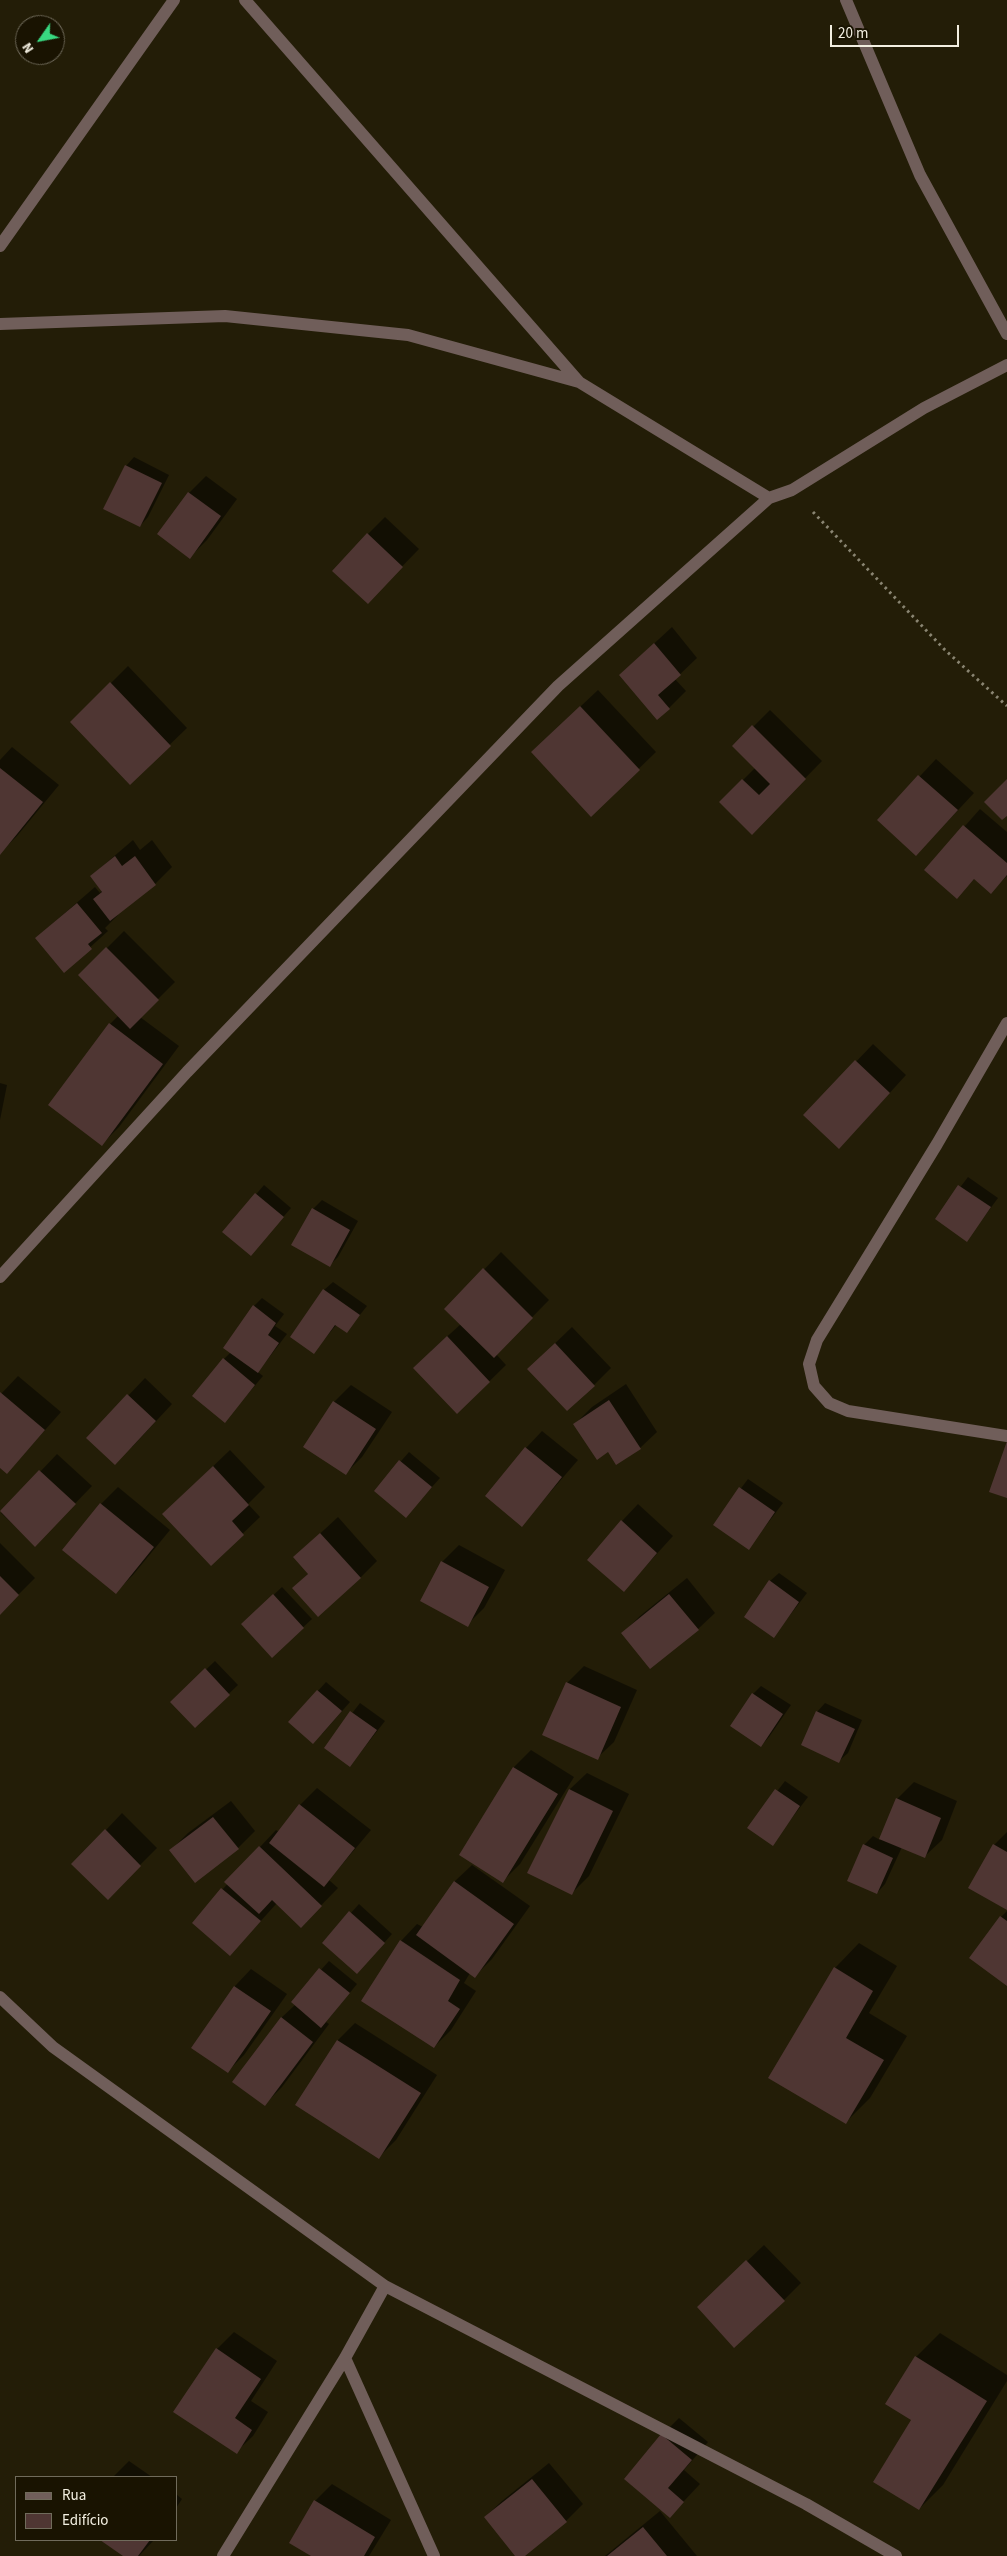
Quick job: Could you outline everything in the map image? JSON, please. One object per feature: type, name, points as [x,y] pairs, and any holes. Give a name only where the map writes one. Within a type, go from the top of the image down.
[{"type":"street","points":[[0,246],[174,0]]},
{"type":"street","points":[[245,0],[579,382]]},
{"type":"street","points":[[846,0],[920,175],[1007,334]]},
{"type":"street","points":[[0,324],[225,316],[408,335],[579,382],[769,498]]},
{"type":"street","points":[[0,1277],[188,1072],[558,686],[769,498],[792,490],[924,408],[1007,365]]},
{"type":"street","points":[[1007,1023],[937,1144],[817,1340],[809,1364],[814,1386],[828,1403],[848,1411],[1007,1436]]},
{"type":"street","points":[[0,1997],[53,2047],[385,2286],[806,2504],[896,2556]]},
{"type":"street","points":[[223,2556],[345,2358],[385,2286]]},
{"type":"street","points":[[345,2358],[434,2556]]},
{"type":"path","points":[[792,490],[945,650],[1007,706]]},
{"type":"building","points":[[125,465],[162,483],[140,527],[103,509]]},
{"type":"building","points":[[188,492],[221,516],[190,559],[157,534]]},
{"type":"building","points":[[367,533],[403,567],[368,604],[332,571]]},
{"type":"building","points":[[654,643],[681,675],[658,695],[670,709],[657,720],[619,675]]},
{"type":"building","points":[[110,682],[171,746],[130,785],[70,722]]},
{"type":"building","points":[[580,706],[640,770],[591,817],[531,752]]},
{"type":"building","points":[[752,725],[806,779],[752,835],[719,802],[742,779],[759,795],[770,784],[732,746]]},
{"type":"building","points":[[0,768],[43,802],[0,855]]},
{"type":"building","points":[[918,775],[958,810],[916,856],[877,820]]},
{"type":"building","points":[[1007,779],[1007,816],[1002,820],[984,802]]},
{"type":"building","points":[[963,825],[1007,863],[1007,875],[991,894],[974,879],[957,899],[924,870]]},
{"type":"building","points":[[115,856],[122,866],[135,856],[156,885],[110,921],[93,899],[102,892],[90,876]]},
{"type":"building","points":[[77,903],[102,933],[88,944],[92,949],[64,973],[35,938]]},
{"type":"building","points":[[106,947],[159,1000],[130,1029],[78,975]]},
{"type":"building","points":[[109,1023],[163,1064],[102,1146],[48,1105]]},
{"type":"building","points":[[855,1060],[890,1093],[839,1149],[803,1115]]},
{"type":"building","points":[[958,1185],[991,1207],[967,1242],[935,1219]]},
{"type":"building","points":[[255,1193],[284,1217],[251,1256],[222,1232]]},
{"type":"building","points":[[312,1208],[350,1230],[330,1267],[291,1245]]},
{"type":"building","points":[[483,1268],[533,1318],[494,1358],[444,1309]]},
{"type":"building","points":[[323,1289],[360,1315],[347,1333],[335,1325],[314,1354],[290,1337]]},
{"type":"building","points":[[253,1305],[276,1323],[268,1335],[279,1343],[258,1373],[223,1348]]},
{"type":"building","points":[[447,1336],[490,1382],[457,1414],[413,1368]]},
{"type":"building","points":[[555,1343],[595,1386],[567,1411],[527,1369]]},
{"type":"building","points":[[223,1358],[255,1385],[225,1423],[192,1396]]},
{"type":"building","points":[[0,1392],[45,1430],[7,1474],[0,1468]]},
{"type":"building","points":[[127,1394],[156,1421],[115,1465],[86,1438]]},
{"type":"building","points":[[609,1400],[641,1449],[616,1465],[608,1452],[597,1460],[573,1424]]},
{"type":"building","points":[[333,1401],[376,1429],[346,1475],[303,1447]]},
{"type":"building","points":[[1007,1441],[1007,1498],[989,1492]]},
{"type":"building","points":[[525,1447],[562,1477],[522,1527],[485,1496]]},
{"type":"building","points":[[399,1460],[432,1487],[406,1518],[374,1491]]},
{"type":"building","points":[[213,1466],[249,1505],[232,1521],[244,1535],[211,1566],[162,1514]]},
{"type":"building","points":[[39,1470],[76,1504],[35,1547],[0,1511]]},
{"type":"building","points":[[739,1487],[775,1512],[749,1550],[713,1525]]},
{"type":"building","points":[[100,1503],[154,1547],[116,1594],[62,1550]]},
{"type":"building","points":[[621,1520],[657,1553],[624,1592],[587,1560]]},
{"type":"building","points":[[320,1533],[361,1578],[318,1617],[292,1588],[308,1574],[293,1557]]},
{"type":"building","points":[[441,1561],[489,1587],[468,1627],[420,1601]]},
{"type":"building","points":[[0,1576],[19,1595],[0,1615]]},
{"type":"building","points":[[769,1580],[799,1602],[774,1638],[744,1617]]},
{"type":"building","points":[[273,1594],[304,1628],[272,1658],[241,1624]]},
{"type":"building","points":[[669,1594],[699,1630],[650,1669],[621,1633]]},
{"type":"building","points":[[205,1668],[230,1695],[195,1728],[170,1702]]},
{"type":"building","points":[[566,1682],[621,1707],[598,1760],[542,1735]]},
{"type":"building","points":[[317,1690],[342,1711],[313,1744],[288,1722]]},
{"type":"building","points":[[752,1693],[783,1714],[761,1747],[730,1726]]},
{"type":"building","points":[[350,1711],[377,1730],[350,1767],[324,1748]]},
{"type":"building","points":[[816,1711],[855,1729],[839,1763],[801,1745]]},
{"type":"building","points":[[513,1767],[558,1794],[503,1883],[459,1855]]},
{"type":"building","points":[[569,1789],[613,1811],[572,1895],[527,1873]]},
{"type":"building","points":[[775,1789],[800,1806],[773,1846],[747,1828]]},
{"type":"building","points":[[896,1798],[941,1818],[925,1858],[879,1839]]},
{"type":"building","points":[[299,1804],[355,1848],[324,1887],[269,1843]]},
{"type":"building","points":[[213,1817],[239,1849],[195,1883],[169,1850]]},
{"type":"building","points":[[105,1829],[141,1866],[108,1900],[71,1864]]},
{"type":"building","points":[[863,1844],[893,1858],[877,1894],[847,1881]]},
{"type":"building","points":[[993,1844],[1007,1852],[1007,1910],[968,1888]]},
{"type":"building","points":[[259,1846],[322,1906],[301,1928],[272,1900],[259,1914],[224,1882]]},
{"type":"building","points":[[454,1881],[514,1924],[475,1978],[416,1935]]},
{"type":"building","points":[[221,1888],[261,1921],[230,1956],[192,1923]]},
{"type":"building","points":[[349,1911],[385,1943],[357,1974],[322,1943]]},
{"type":"building","points":[[1000,1916],[1007,1921],[1007,1986],[969,1958]]},
{"type":"building","points":[[400,1940],[460,1980],[448,2001],[460,2009],[434,2048],[361,2001]]},
{"type":"building","points":[[834,1967],[873,1991],[846,2038],[884,2060],[846,2124],[768,2078]]},
{"type":"building","points":[[319,1968],[350,1993],[321,2028],[291,2002]]},
{"type":"building","points":[[234,1986],[271,2011],[228,2073],[191,2048]]},
{"type":"building","points":[[281,2017],[313,2042],[265,2106],[232,2082]]},
{"type":"building","points":[[337,2040],[421,2093],[379,2159],[295,2105]]},
{"type":"building","points":[[746,2260],[785,2301],[734,2348],[697,2307]]},
{"type":"building","points":[[216,2348],[261,2379],[235,2418],[252,2430],[237,2454],[173,2412]]},
{"type":"building","points":[[915,2356],[987,2401],[919,2510],[873,2482],[911,2420],[885,2404]]},
{"type":"building","points":[[661,2434],[692,2460],[668,2488],[684,2502],[670,2518],[624,2479]]},
{"type":"building","points":[[532,2479],[567,2522],[525,2556],[515,2556],[484,2517]]},
{"type":"building","points":[[314,2500],[375,2537],[364,2556],[311,2556],[289,2543]]},
{"type":"building","points":[[643,2527],[667,2556],[607,2556]]},
{"type":"building","points":[[101,2541],[149,2541],[138,2556],[123,2556]]}]
